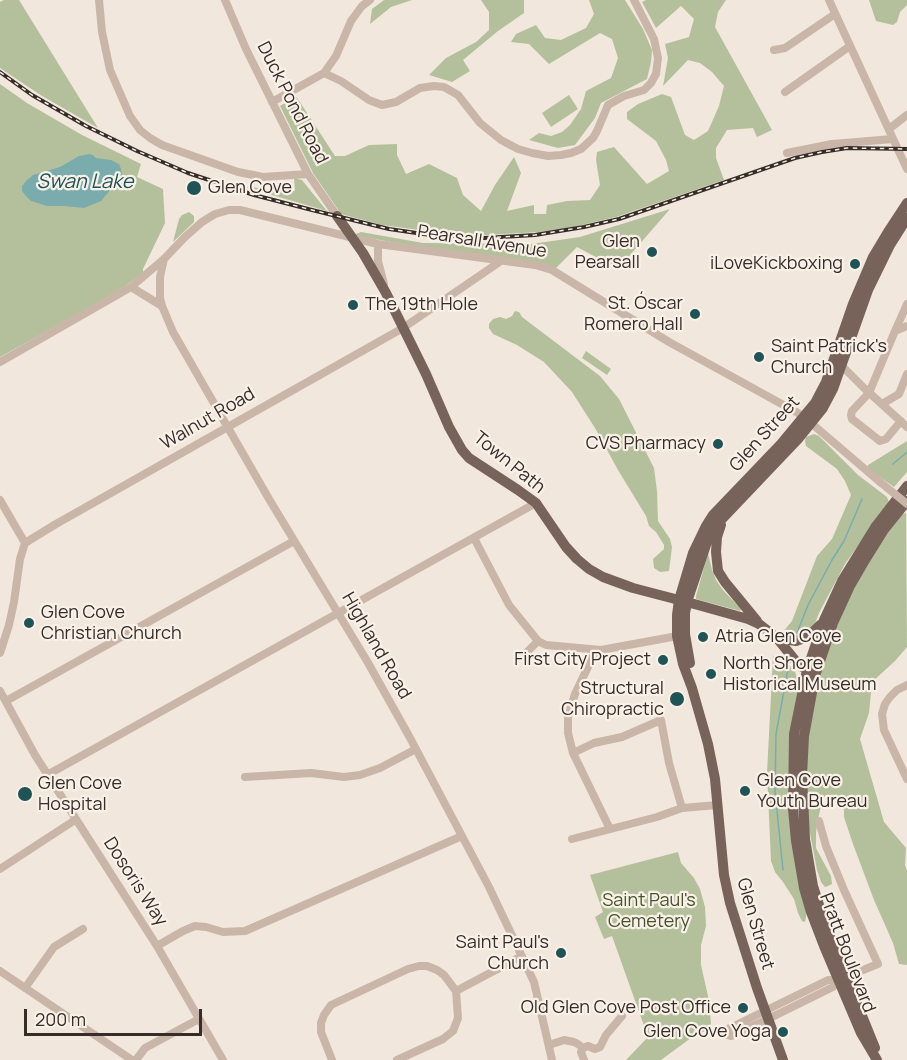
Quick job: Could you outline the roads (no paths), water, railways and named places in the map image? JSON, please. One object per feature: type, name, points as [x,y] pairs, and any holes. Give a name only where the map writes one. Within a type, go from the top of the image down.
[{"type":"main road","name":"Glen Street","points":[[706,535],[721,520],[739,494],[807,420],[823,408],[833,389],[854,304],[873,257],[907,203]]},
{"type":"main road","name":"Town Path","points":[[338,218],[374,270],[426,374],[449,427],[470,458],[536,503],[566,547],[590,569],[603,577],[633,588],[759,624],[777,638],[798,664],[811,673]]},
{"type":"main road","name":"Glen Street","points":[[838,363],[868,290],[890,245],[907,218]]},
{"type":"main road","name":"Pratt Boulevard","points":[[878,1060],[842,978],[813,886],[805,839],[802,777],[804,736],[811,673],[824,620],[857,555],[907,486]]},
{"type":"main road","name":"Glen Street","points":[[739,494],[713,515],[683,601],[684,615],[681,635],[692,679],[692,688],[707,737],[718,805],[724,875],[730,903],[783,1060]]},
{"type":"main road","name":"Pratt Boulevard","points":[[811,673],[850,586],[883,531],[907,503]]},
{"type":"main road","name":"Town Path","points":[[721,520],[716,552],[718,571],[759,624]]},
{"type":"main road","points":[[706,535],[716,552]]},
{"type":"main road","points":[[777,638],[796,641],[808,638],[824,620]]},
{"type":"street","points":[[99,0],[102,32],[110,70],[130,116],[140,130],[162,145],[238,172],[263,177],[308,174]]},
{"type":"street","name":"Duck Pond Road","points":[[225,0],[246,49],[308,174],[338,218]]},
{"type":"street","points":[[272,102],[324,73],[336,56],[351,21],[362,6],[370,0]]},
{"type":"street","points":[[324,73],[382,105],[396,102],[420,88],[444,87],[458,94],[480,123],[501,140],[518,149],[548,156],[571,153],[593,138],[608,105],[624,96],[644,90],[656,74],[658,58],[654,39],[634,0]]},
{"type":"street","points":[[829,0],[907,169]]},
{"type":"street","points":[[774,50],[785,48],[835,14]]},
{"type":"street","points":[[784,92],[850,46]]},
{"type":"street","points":[[889,129],[907,115]]},
{"type":"street","points":[[787,153],[832,144],[893,139]]},
{"type":"street","name":"Pearsall Avenue","points":[[164,259],[202,222],[222,211],[231,210],[248,212],[378,244],[535,265],[553,270],[669,342],[807,420],[907,503]]},
{"type":"street","points":[[322,231],[336,230],[339,226],[338,218]]},
{"type":"street","points":[[378,244],[378,261],[386,293]]},
{"type":"street","points":[[0,362],[131,286],[164,259]]},
{"type":"street","name":"Highland Road","points":[[164,259],[160,288],[162,306],[178,344],[371,668],[489,887],[535,984],[552,1060]]},
{"type":"street","name":"Walnut Road","points":[[25,543],[403,328],[501,261]]},
{"type":"street","points":[[131,286],[162,306]]},
{"type":"street","points":[[838,363],[869,393],[904,424],[886,439],[880,441],[852,419],[851,415],[869,393],[907,304]]},
{"type":"street","points":[[895,331],[907,326]]},
{"type":"street","points":[[882,404],[899,393],[907,374]]},
{"type":"street","points":[[0,500],[25,543],[20,559],[9,625],[0,652]]},
{"type":"street","points":[[47,775],[536,503]]},
{"type":"street","points":[[474,538],[509,605],[538,641],[551,646],[596,650],[681,635]]},
{"type":"street","points":[[6,701],[294,541]]},
{"type":"street","points":[[525,654],[538,641]]},
{"type":"street","points":[[596,650],[570,708],[568,733],[573,753],[610,829]]},
{"type":"street","points":[[907,685],[890,697],[882,714],[884,730],[904,763],[907,779]]},
{"type":"street","name":"Dosoris Way","points":[[0,691],[34,755],[157,946],[223,1060]]},
{"type":"street","points":[[573,753],[594,743],[622,737],[661,720],[669,763],[682,808]]},
{"type":"street","points":[[245,777],[311,774],[344,777],[360,775],[380,768],[416,748]]},
{"type":"street","points":[[572,839],[657,817],[682,808],[718,805]]},
{"type":"street","points":[[0,869],[75,820]]},
{"type":"street","points":[[766,1014],[833,987],[842,978],[878,964],[844,890],[826,846],[819,821]]},
{"type":"street","points":[[157,946],[195,926],[223,932],[245,932],[462,836]]},
{"type":"street","points":[[25,988],[54,947],[83,929]]},
{"type":"street","points":[[456,991],[522,956]]},
{"type":"street","points":[[332,1060],[321,1036],[321,1023],[324,1015],[334,1003],[408,969],[427,966],[444,975],[456,991],[458,1018],[453,1030],[443,1039],[397,1060]]},
{"type":"street","points":[[0,971],[134,1060],[145,1048],[199,1018]]},
{"type":"street","points":[[583,1048],[600,1047],[607,1034],[622,1016]]},
{"type":"street","points":[[549,1045],[568,1040],[583,1048]]},
{"type":"street","points":[[583,1048],[581,1052],[584,1060]]},
{"type":"water","name":"Swan Lake","points":[[89,154],[96,158],[111,160],[119,164],[121,169],[122,176],[101,201],[84,208],[47,206],[31,201],[22,191],[22,186],[33,175],[60,167],[79,156]]},
{"type":"waterway","points":[[893,464],[907,452]]},
{"type":"waterway","points":[[797,633],[808,605],[844,541],[862,499]]},
{"type":"waterway","points":[[783,870],[775,791],[776,734],[788,669]]},
{"type":"railway","points":[[0,72],[32,95],[86,126],[188,173],[254,195],[312,210],[389,229],[437,236],[484,238],[535,235],[584,227],[619,219],[795,158],[847,148],[907,149]]},
{"type":"place","name":"Glen Cove","points":[[194,188]]},
{"type":"place","name":"Glen Pearsall","points":[[652,252]]},
{"type":"place","name":"iLoveKickboxing","points":[[855,264]]},
{"type":"place","name":"The 19th Hole","points":[[353,305]]},
{"type":"place","name":"St. Óscar Romero Hall","points":[[695,314]]},
{"type":"place","name":"Saint Patrick's Church","points":[[759,357]]},
{"type":"place","name":"CVS Pharmacy","points":[[718,444]]},
{"type":"place","name":"Glen Cove Christian Church","points":[[29,623]]},
{"type":"place","name":"Atria Glen Cove","points":[[703,637]]},
{"type":"place","name":"First City Project","points":[[663,660]]},
{"type":"place","name":"North Shore Historical Museum","points":[[711,674]]},
{"type":"place","name":"Structural Chiropractic","points":[[677,699]]},
{"type":"place","name":"Glen Cove Youth Bureau","points":[[745,791]]},
{"type":"place","name":"Glen Cove Hospital","points":[[25,794]]},
{"type":"place","name":"Saint Paul's Church","points":[[561,953]]},
{"type":"place","name":"Old Glen Cove Post Office","points":[[743,1008]]},
{"type":"place","name":"Glen Cove Yoga","points":[[783,1032]]},
{"type":"park label","name":"Saint Paul's Cemetery","points":[[649,911]]}]
